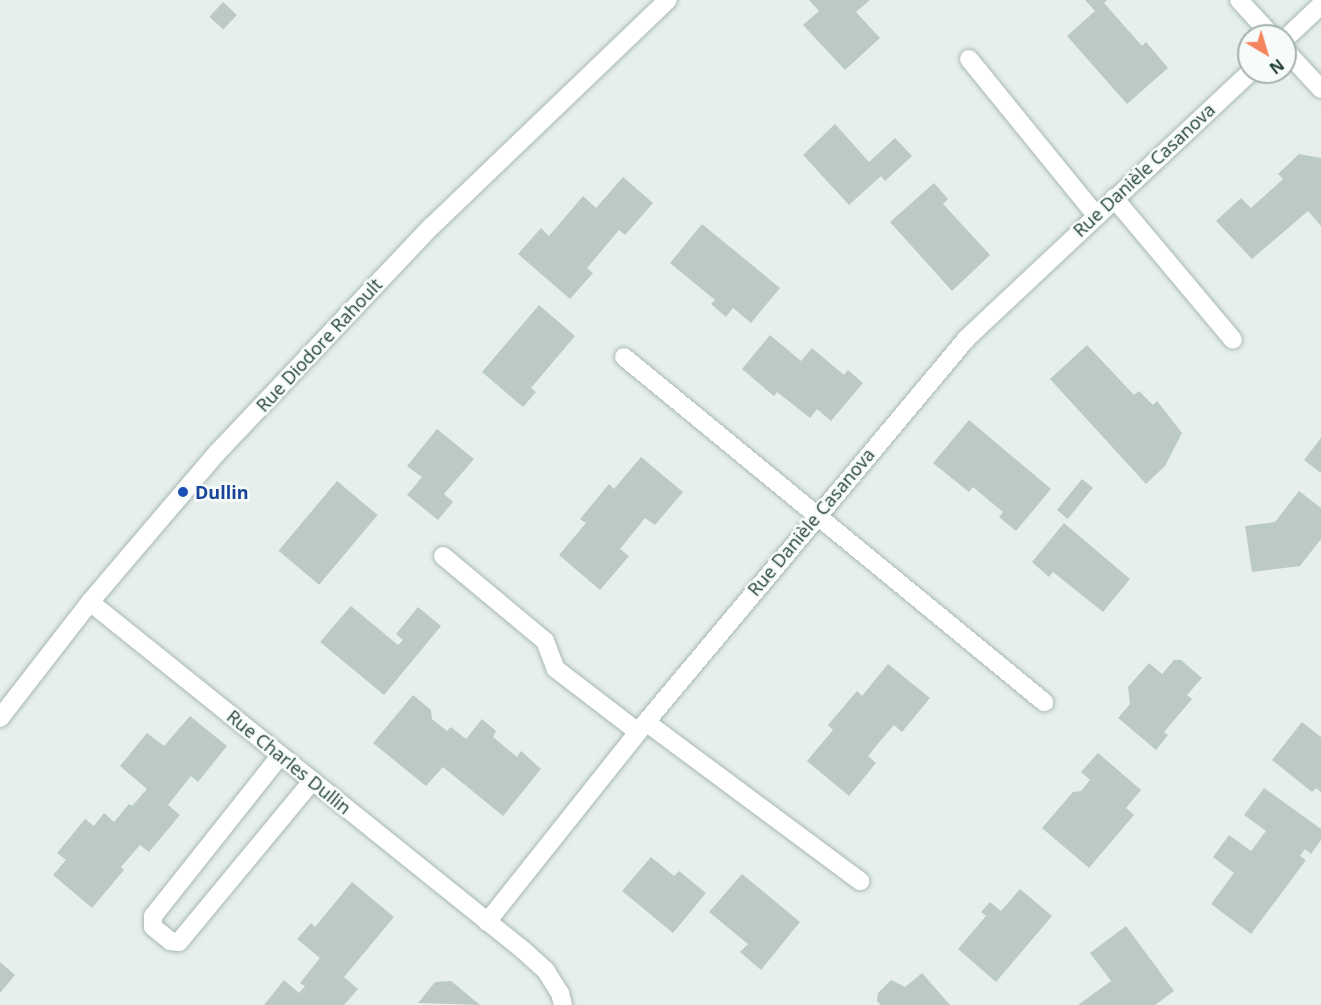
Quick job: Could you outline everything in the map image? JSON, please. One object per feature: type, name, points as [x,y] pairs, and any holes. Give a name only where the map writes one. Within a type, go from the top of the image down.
[{"type":"street","name":"Rue Diodore Rahoult","points":[[0,718],[90,602],[217,453],[431,227],[668,0]]},
{"type":"street","points":[[1239,0],[1261,24]]},
{"type":"street","points":[[1297,28],[1321,5]]},
{"type":"street","points":[[969,59],[1095,214]]},
{"type":"street","points":[[1297,63],[1321,89]]},
{"type":"street","name":"Rue Danièle Casanova","points":[[487,921],[642,727],[818,513],[966,339],[1095,214],[1237,84]]},
{"type":"street","points":[[1114,198],[1233,340]]},
{"type":"street","points":[[624,357],[818,513],[864,556],[1044,702]]},
{"type":"street","points":[[443,556],[545,641],[556,669],[860,880]]},
{"type":"street","name":"Rue Charles Dullin","points":[[90,602],[487,921]]},
{"type":"street","points":[[280,756],[153,916],[153,927],[170,941],[178,942],[312,781]]},
{"type":"street","points":[[487,921],[546,971],[558,1001]]},
{"type":"building","points":[[809,0],[870,0],[856,12],[880,38],[845,70],[803,25],[819,11]]},
{"type":"building","points":[[1085,0],[1107,0],[1104,3],[1142,46],[1146,42],[1168,68],[1127,104],[1067,36],[1095,11]]},
{"type":"building","points":[[223,2],[237,15],[223,30],[209,17]]},
{"type":"building","points":[[835,124],[869,162],[895,138],[912,156],[885,181],[881,176],[849,205],[803,155]]},
{"type":"building","points":[[1299,154],[1321,158],[1321,226],[1308,211],[1252,259],[1216,221],[1241,198],[1251,208],[1283,179],[1278,174]]},
{"type":"building","points":[[623,177],[653,203],[625,235],[619,230],[587,268],[593,273],[570,299],[518,254],[541,228],[549,236],[583,196],[596,208]]},
{"type":"building","points":[[934,183],[948,199],[943,204],[990,255],[952,291],[890,222]]},
{"type":"building","points":[[702,224],[780,288],[751,323],[733,308],[726,317],[711,304],[715,300],[670,263]]},
{"type":"building","points":[[539,305],[575,336],[531,388],[536,392],[523,407],[482,372]]},
{"type":"building","points":[[770,335],[801,361],[812,348],[844,375],[848,370],[863,383],[831,421],[817,409],[810,418],[777,392],[774,396],[742,369]]},
{"type":"building","points":[[1087,345],[1134,395],[1139,391],[1153,405],[1157,401],[1182,433],[1165,466],[1146,484],[1050,379]]},
{"type":"building","points":[[969,420],[1051,489],[1016,531],[999,517],[1003,512],[973,487],[969,492],[933,463]]},
{"type":"building","points":[[437,429],[474,459],[444,494],[453,502],[438,520],[407,495],[422,477],[407,466]]},
{"type":"building","points":[[1321,438],[1321,473],[1304,460]]},
{"type":"building","points":[[641,457],[683,492],[655,525],[645,518],[620,549],[629,556],[600,590],[559,555],[586,523],[580,519],[609,484],[614,489]]},
{"type":"building","points":[[1082,479],[1093,488],[1068,519],[1057,510]]},
{"type":"building","points":[[337,481],[378,515],[319,585],[279,551]]},
{"type":"building","points":[[1299,491],[1321,508],[1321,539],[1300,566],[1252,572],[1245,526],[1275,522]]},
{"type":"building","points":[[1064,523],[1130,579],[1103,612],[1053,572],[1049,577],[1032,562]]},
{"type":"building","points":[[351,606],[398,645],[403,640],[396,634],[418,607],[441,626],[384,695],[320,642]]},
{"type":"building","points":[[1174,660],[1181,660],[1202,678],[1187,695],[1192,699],[1164,732],[1168,735],[1156,750],[1118,718],[1130,704],[1128,687],[1149,663],[1162,674]]},
{"type":"building","points":[[888,664],[930,698],[902,732],[894,725],[881,740],[868,756],[876,763],[849,796],[807,761],[833,730],[828,725],[857,691],[862,696]]},
{"type":"building","points":[[413,695],[431,710],[432,719],[447,731],[451,727],[466,739],[482,719],[496,731],[493,737],[517,757],[521,751],[541,769],[503,816],[443,767],[426,786],[373,743]]},
{"type":"building","points":[[190,716],[227,746],[198,782],[191,776],[168,805],[180,815],[149,852],[140,845],[121,867],[124,870],[92,908],[53,875],[66,860],[57,853],[85,819],[94,826],[104,813],[114,822],[129,804],[132,806],[147,789],[120,766],[147,733],[164,746]]},
{"type":"building","points":[[1302,722],[1321,737],[1321,792],[1316,788],[1312,792],[1272,760]]},
{"type":"building","points":[[1098,753],[1141,790],[1126,808],[1134,815],[1089,868],[1042,828],[1073,792],[1081,791],[1090,780],[1081,772]]},
{"type":"building","points":[[1264,788],[1321,829],[1321,840],[1311,854],[1305,849],[1300,856],[1306,860],[1251,934],[1211,904],[1234,873],[1213,857],[1229,835],[1251,851],[1266,831],[1244,815]]},
{"type":"building","points":[[651,857],[674,876],[679,871],[706,893],[673,933],[622,891]]},
{"type":"building","points":[[742,874],[800,922],[761,970],[740,952],[748,944],[709,912]]},
{"type":"building","points":[[352,882],[394,917],[344,977],[358,989],[344,1005],[264,1005],[284,980],[299,993],[305,986],[300,983],[320,958],[297,939],[311,923],[315,927]]},
{"type":"building","points":[[1020,889],[1052,916],[996,982],[958,949],[986,916],[981,912],[990,902],[1001,911]]},
{"type":"building","points":[[1126,926],[1174,991],[1155,1005],[1078,1005],[1111,981],[1090,953]]},
{"type":"building","points":[[0,962],[15,975],[0,993]]},
{"type":"building","points":[[922,973],[950,1005],[881,1005],[877,1001],[878,993],[891,980],[905,987]]},
{"type":"building","points":[[451,981],[480,1005],[418,1003],[435,982]]},
{"type":"place","name":"Dullin","points":[[183,492]]}]
